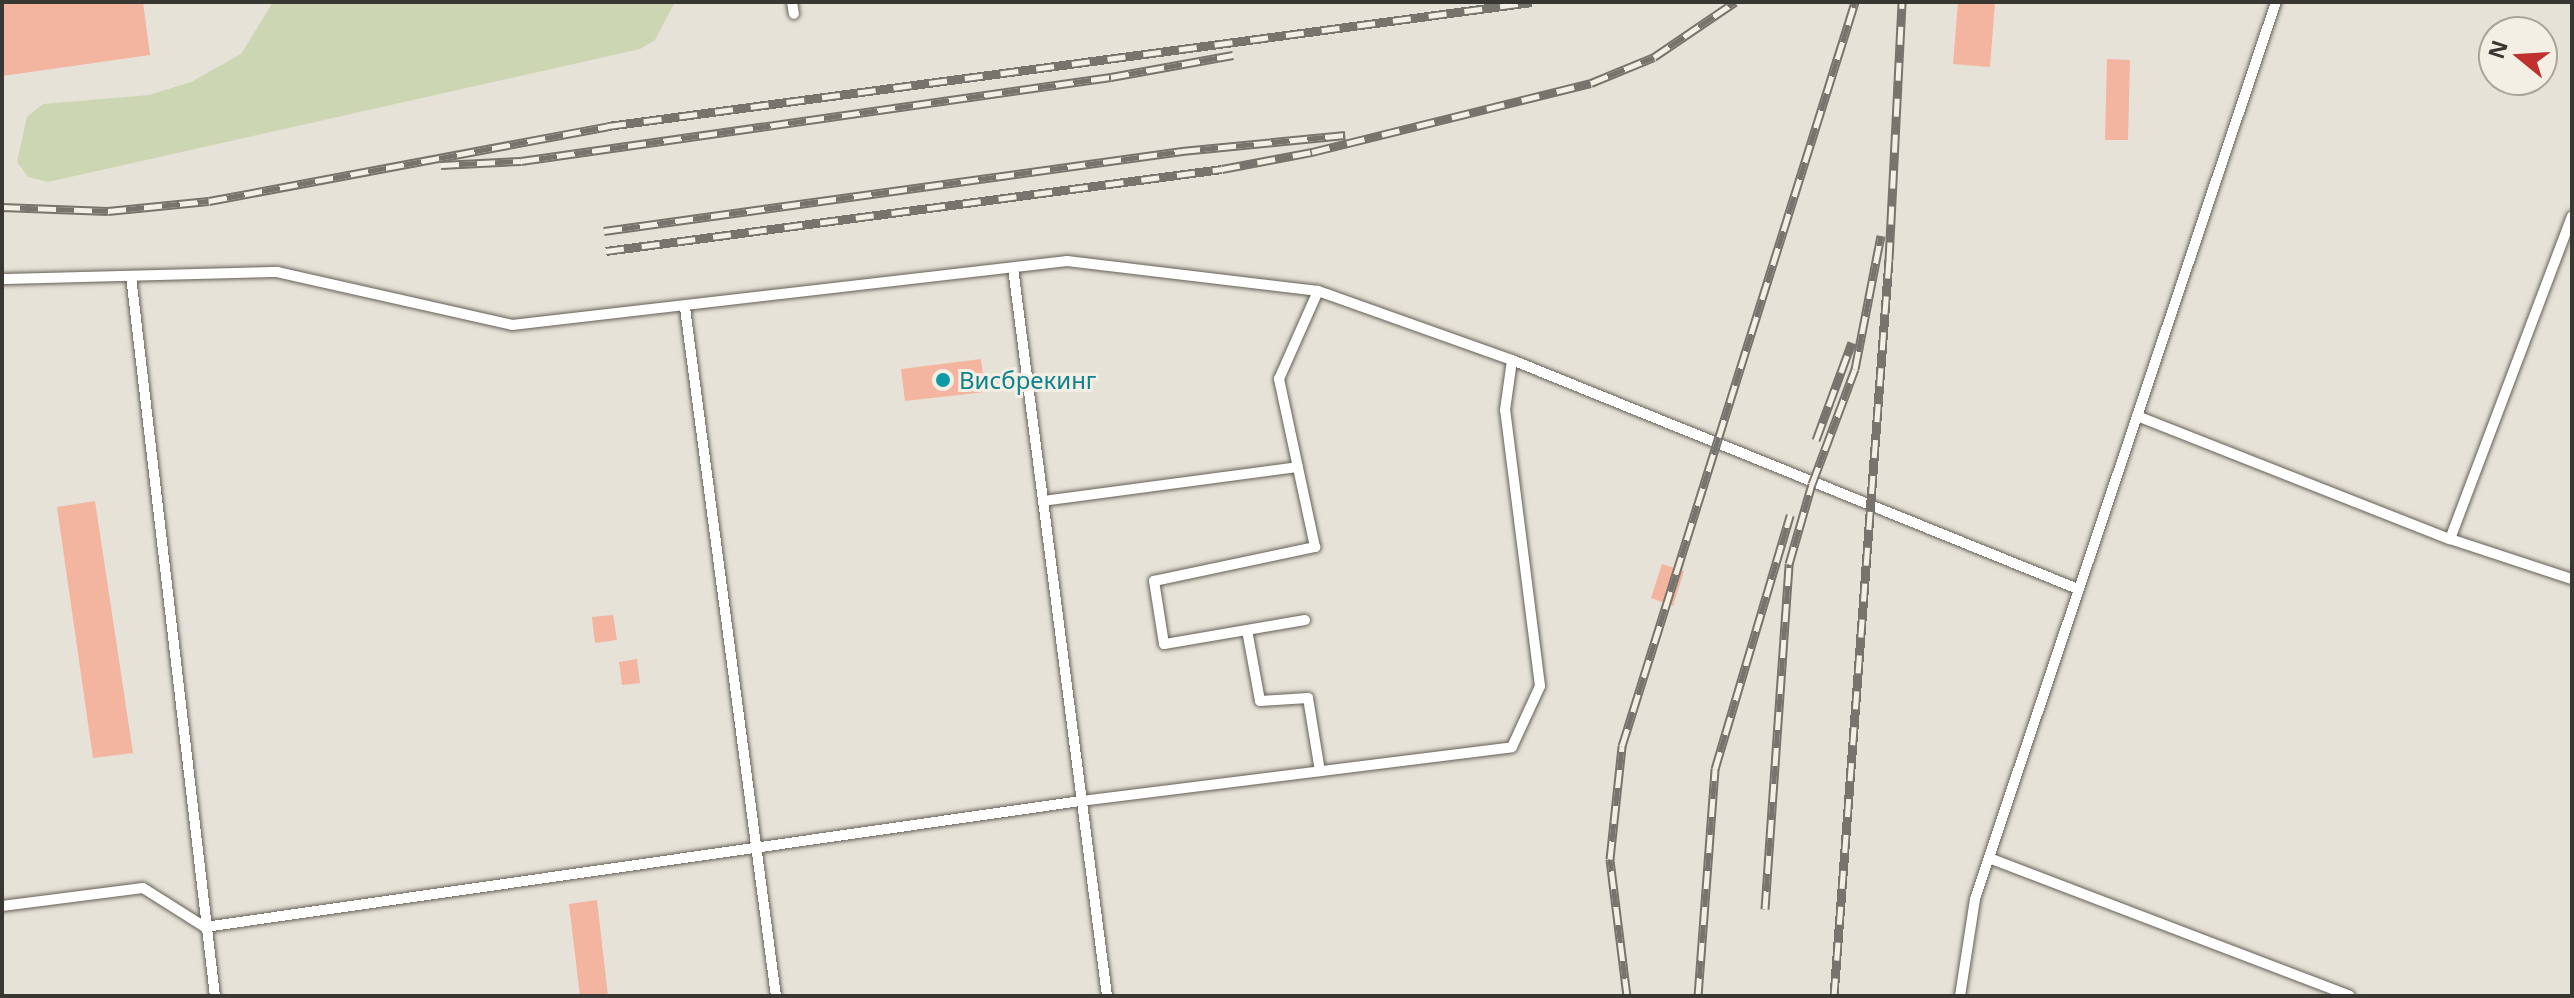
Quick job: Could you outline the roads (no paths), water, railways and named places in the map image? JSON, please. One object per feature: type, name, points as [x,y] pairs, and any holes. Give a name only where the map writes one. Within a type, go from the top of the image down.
[{"type":"lane","points":[[1960,996],[1967,931],[1989,858],[2276,2]]},
{"type":"lane","points":[[2450,539],[2572,216]]},
{"type":"lane","points":[[2,279],[277,272],[512,325],[685,308],[1067,261],[1318,291],[1512,360],[2078,589]]},
{"type":"lane","points":[[1013,268],[1107,996]]},
{"type":"lane","points":[[131,276],[215,996]]},
{"type":"lane","points":[[1305,620],[1164,644],[1154,581],[1315,547],[1279,379],[1318,291]]},
{"type":"lane","points":[[685,308],[754,848],[776,996]]},
{"type":"lane","points":[[2,906],[143,888],[205,927],[1081,801],[1512,747],[1540,686],[1505,410],[1512,360]]},
{"type":"lane","points":[[2137,416],[2450,539],[2572,579]]},
{"type":"lane","points":[[1043,501],[1298,467]]},
{"type":"lane","points":[[1247,630],[1260,701],[1308,698],[1320,771]]},
{"type":"lane","points":[[1989,858],[2350,996]]},
{"type":"railway","points":[[2,207],[108,211],[209,201],[608,126],[1532,2]]},
{"type":"railway","points":[[606,251],[1222,169],[1312,152],[1591,83],[1654,57],[1735,2]]},
{"type":"railway","points":[[1627,996],[1610,859],[1622,746],[1855,2]]},
{"type":"railway","points":[[1834,996],[1889,260],[1902,2]]},
{"type":"railway","points":[[441,165],[521,161],[1111,77],[1233,55]]},
{"type":"railway","points":[[604,231],[1182,151],[1345,135]]},
{"type":"railway","points":[[1765,909],[1789,564],[1812,484],[1855,369],[1881,235]]},
{"type":"railway","points":[[1816,440],[1852,342]]},
{"type":"railway","points":[[1698,996],[1715,769],[1790,515]]},
{"type":"place","name":"Висбрекинг","points":[[943,380]]}]
